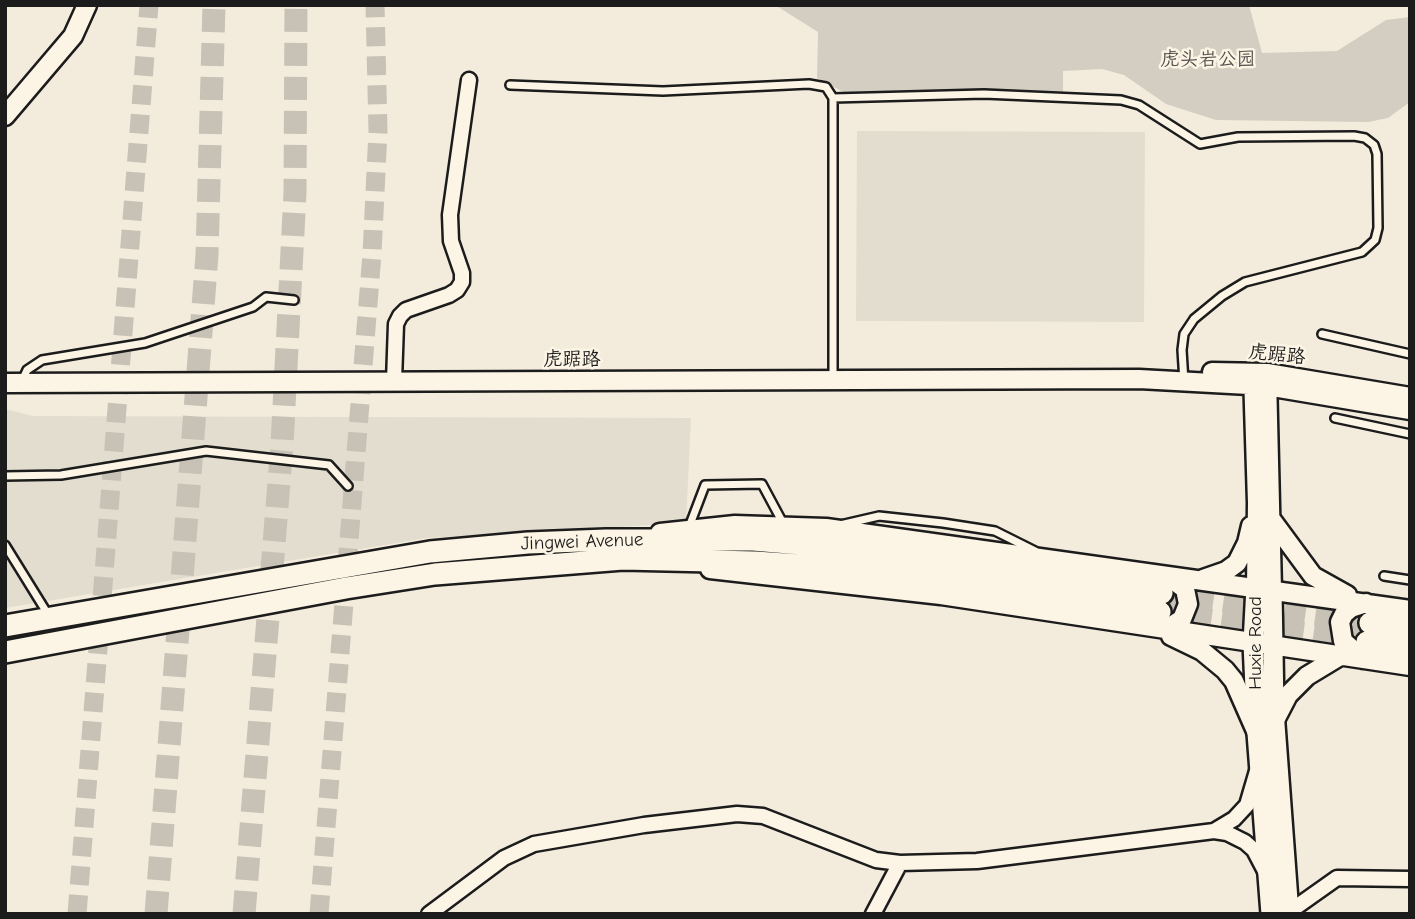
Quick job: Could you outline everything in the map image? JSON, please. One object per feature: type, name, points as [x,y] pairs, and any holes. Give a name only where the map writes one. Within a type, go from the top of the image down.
[{"type":"main road","name":"Jingwei Avenue","points":[[5,626],[430,552],[528,543],[606,540],[753,540],[904,555],[1161,602]]},
{"type":"main road","name":"Jingwei Avenue","points":[[5,652],[332,590],[435,574],[623,559],[755,562],[903,572],[1161,602]]},
{"type":"main road","name":"Huxie Road","points":[[1264,588],[1257,733],[1268,878],[1283,913]]},
{"type":"main road","points":[[1367,632],[1410,629]]},
{"type":"main road","points":[[1367,632],[1410,648]]},
{"type":"main road","name":"Huxie Road","points":[[1262,645],[1274,722],[1283,913]]},
{"type":"street","points":[[5,116],[73,36],[87,5]]},
{"type":"street","points":[[394,381],[396,324],[400,316],[406,310],[449,295],[457,290],[462,282],[462,273],[451,241],[450,215],[469,80]]},
{"type":"street","name":"虎踞路","points":[[13,383],[833,381],[1184,377],[1260,379],[1410,397]]},
{"type":"street","name":"虎踞路","points":[[1260,379],[1410,410]]},
{"type":"street","name":"Huxie Road","points":[[1260,379],[1257,503],[1264,588]]},
{"type":"street","name":"Huxie Road","points":[[1260,379],[1271,519],[1264,588]]},
{"type":"street","points":[[1161,602],[1237,563],[1247,543],[1257,503]]},
{"type":"street","points":[[1271,519],[1313,576],[1340,593],[1367,632]]},
{"type":"street","points":[[606,540],[735,525],[785,526],[826,528],[1048,558],[1262,645],[1340,656]]},
{"type":"street","points":[[1200,580],[1264,588],[1367,632],[1410,666]]},
{"type":"street","points":[[1161,602],[1202,651],[1234,681],[1257,733]]},
{"type":"street","points":[[1274,722],[1288,695],[1307,676],[1340,656],[1367,632],[1410,610]]},
{"type":"street","points":[[1214,831],[1234,820],[1247,805],[1260,763]]},
{"type":"street","points":[[429,914],[504,858],[534,844],[644,825],[737,814],[763,816],[876,860],[900,863],[977,861],[1214,831],[1227,833],[1245,842],[1254,850],[1268,878]]},
{"type":"street","points":[[873,914],[900,863]]},
{"type":"street","points":[[1283,913],[1337,878],[1410,879]]},
{"type":"lane","points":[[510,85],[663,90],[819,84],[826,87],[833,98],[833,381]]},
{"type":"lane","points":[[833,98],[984,94],[1121,100],[1139,105],[1200,144],[1238,137],[1354,136],[1365,138],[1374,145],[1377,155],[1378,228],[1375,240],[1362,253],[1245,282],[1222,296],[1194,319],[1184,334],[1184,377]]},
{"type":"lane","points":[[13,383],[41,360],[145,343],[253,307],[266,297],[294,300]]},
{"type":"lane","points":[[1322,334],[1410,354]]},
{"type":"lane","points":[[1335,418],[1410,434]]},
{"type":"lane","points":[[5,476],[61,475],[206,451],[329,465],[348,486]]},
{"type":"lane","points":[[688,529],[705,485],[762,484],[785,526]]},
{"type":"lane","points":[[5,545],[49,617]]},
{"type":"lane","points":[[1384,576],[1410,580]]},
{"type":"shaded area","points":[[857,131],[1145,132],[1144,322],[856,321]]},
{"type":"shaded area","points":[[5,409],[33,416],[691,418],[686,523],[427,538],[5,608]]},
{"type":"green space","name":"虎头岩公园","points":[[775,5],[1249,5],[1262,53],[1337,51],[1386,20],[1410,17],[1410,102],[1388,118],[1368,122],[1216,120],[1166,104],[1124,75],[1102,69],[1063,71],[1063,92],[984,89],[845,93],[817,78],[818,32]]},
{"type":"tunnel","points":[[77,914],[149,5]]},
{"type":"tunnel","points":[[156,914],[207,255],[214,5]]},
{"type":"tunnel","points":[[244,914],[282,445],[295,193],[296,5]]},
{"type":"tunnel","points":[[319,914],[372,254],[378,131],[375,5]]},
{"type":"tunnel","points":[[1162,593],[1370,623]]},
{"type":"tunnel","points":[[1160,612],[1362,641]]}]
